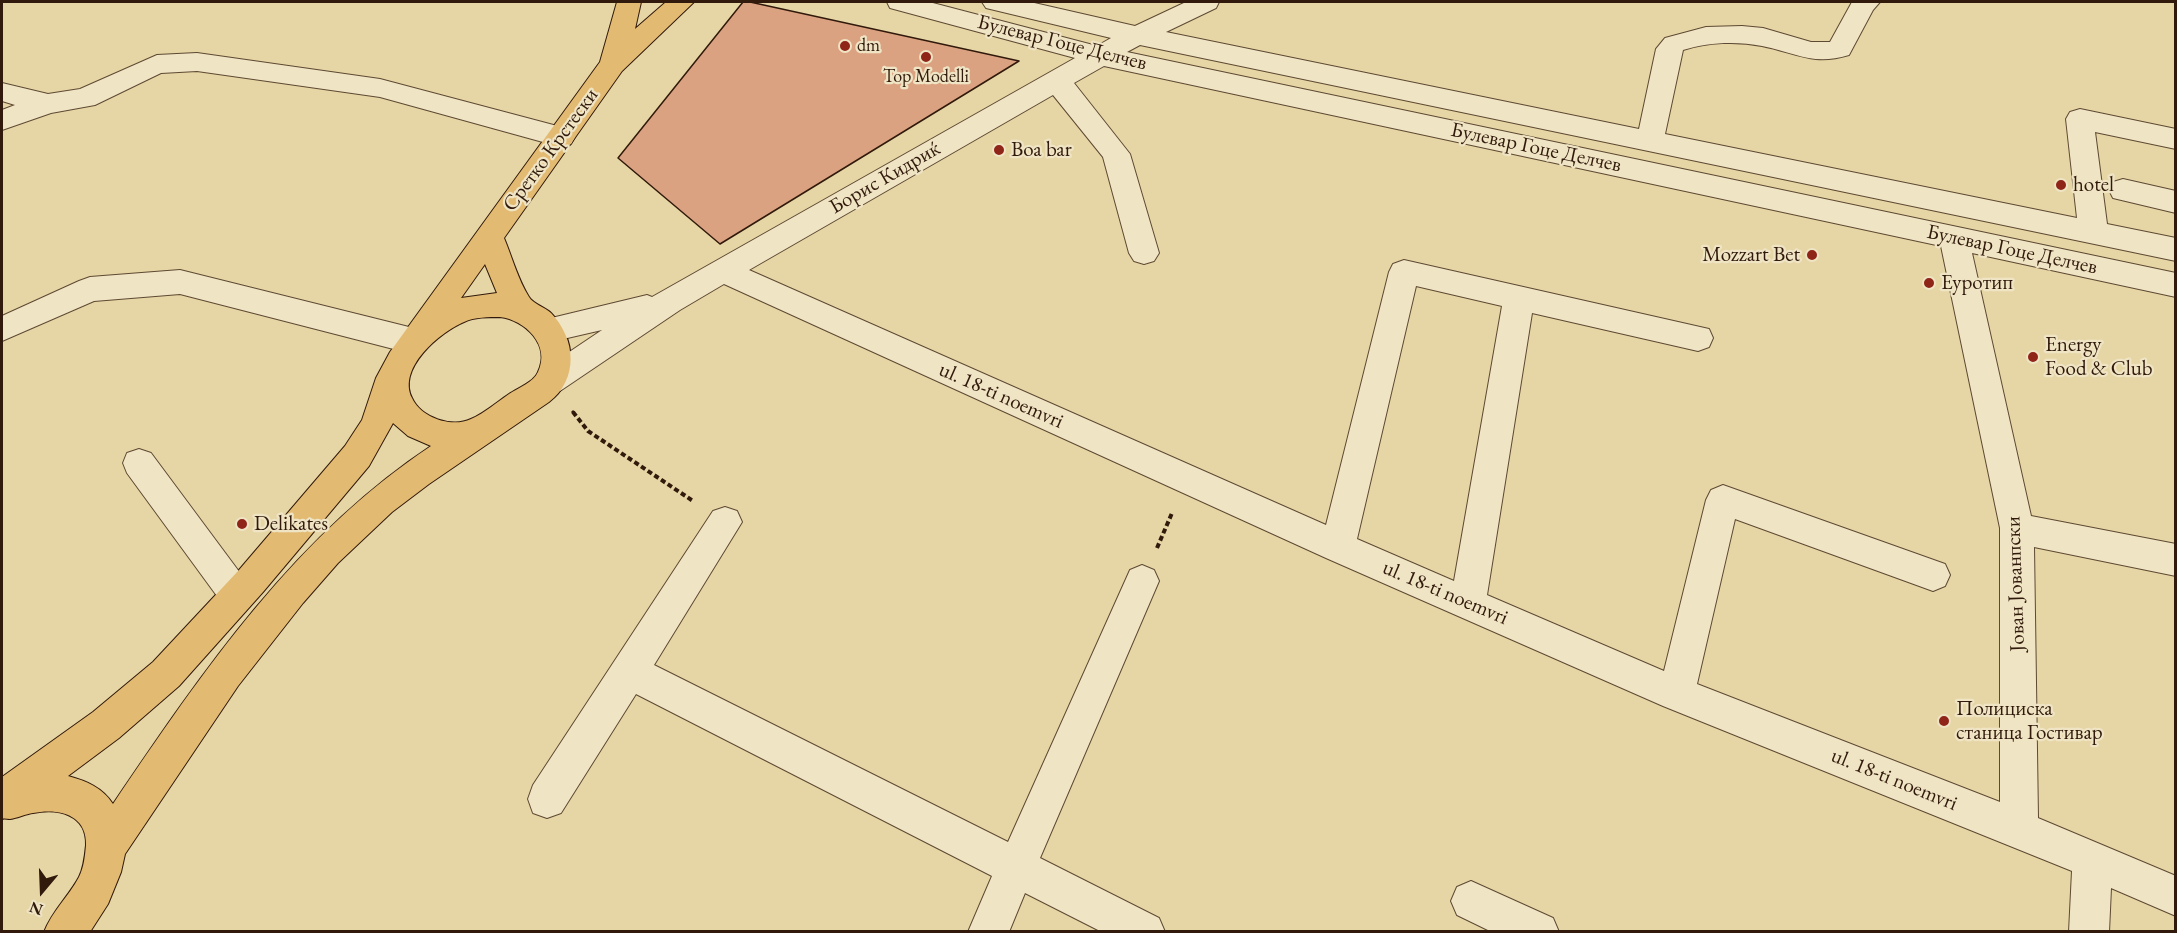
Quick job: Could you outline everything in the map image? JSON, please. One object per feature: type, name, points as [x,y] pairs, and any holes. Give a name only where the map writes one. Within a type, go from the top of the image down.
[{"type":"main road","name":"Сретко Крстески","points":[[613,64],[628,2]]},
{"type":"main road","name":"Сретко Крстески","points":[[413,341],[613,64],[681,2]]},
{"type":"main road","points":[[489,237],[518,308]]},
{"type":"main road","points":[[2,802],[106,725],[166,674],[237,596],[357,456],[376,425],[395,371],[413,341],[445,317],[473,307],[500,305],[518,308],[538,318],[550,330],[556,357],[549,382],[477,434],[387,494],[329,547],[252,641],[204,704],[107,846],[96,887],[66,930]]},
{"type":"main road","points":[[395,371],[393,386],[397,407],[418,427],[444,435],[477,434]]},
{"type":"main road","points":[[2,802],[33,793],[57,792],[78,797],[94,808],[104,825],[107,846]]},
{"type":"street","name":"Булевар Гоце Делчев","points":[[899,2],[1101,56],[2175,285]]},
{"type":"street","name":"Булевар Гоце Делчев","points":[[994,2],[1137,35],[2175,250]]},
{"type":"street","points":[[1137,35],[1207,2]]},
{"type":"street","points":[[1650,141],[1669,49],[1674,44],[1730,33],[1763,37],[1814,52],[1828,52],[1840,49],[1862,3]]},
{"type":"street","name":"Борис Кидриќ","points":[[669,301],[1137,35]]},
{"type":"street","points":[[2,120],[48,104],[85,98],[156,64],[197,62],[380,88],[561,137]]},
{"type":"street","points":[[1057,81],[1116,154],[1144,253]]},
{"type":"street","points":[[2,92],[48,104]]},
{"type":"street","points":[[2093,233],[2080,119],[2175,139]]},
{"type":"street","points":[[2124,190],[2175,202]]},
{"type":"street","name":"Јован Јованпски","points":[[1954,237],[2018,528],[2019,829]]},
{"type":"street","name":"ul. 18-ti noemvri","points":[[723,271],[1338,547],[1676,694],[2019,829],[2175,896]]},
{"type":"street","points":[[1338,547],[1404,272],[1698,338]]},
{"type":"street","points":[[2,329],[90,289],[180,282],[413,341]]},
{"type":"street","points":[[1468,603],[1519,298]]},
{"type":"street","points":[[550,330],[669,301]]},
{"type":"street","points":[[549,382],[669,301]]},
{"type":"street","points":[[139,463],[237,596]]},
{"type":"street","points":[[1676,694],[1723,500],[1933,575]]},
{"type":"street","points":[[547,799],[725,522]]},
{"type":"street","points":[[2018,528],[2175,560]]},
{"type":"street","points":[[988,932],[1142,581]]},
{"type":"street","points":[[628,671],[1145,932]]},
{"type":"street","points":[[2090,932],[2092,861]]},
{"type":"street","points":[[1471,901],[1539,932]]},
{"type":"path","points":[[549,382],[588,431],[725,522]]},
{"type":"path","points":[[1142,581],[1187,479]]},
{"type":"building","points":[[743,2],[1019,61],[720,244],[618,158]]},
{"type":"place","name":"dm","points":[[845,46]]},
{"type":"place","name":"Top Modelli","points":[[926,57]]},
{"type":"place","name":"Boa bar","points":[[999,150]]},
{"type":"place","name":"hotel","points":[[2061,185]]},
{"type":"place","name":"Mozzart Bet","points":[[1812,255]]},
{"type":"place","name":"Еуротип","points":[[1929,283]]},
{"type":"place","name":"Energy Food & Club","points":[[2033,357]]},
{"type":"place","name":"Delikates","points":[[242,524]]},
{"type":"place","name":"Полициска станица Гостивар","points":[[1944,721]]}]
